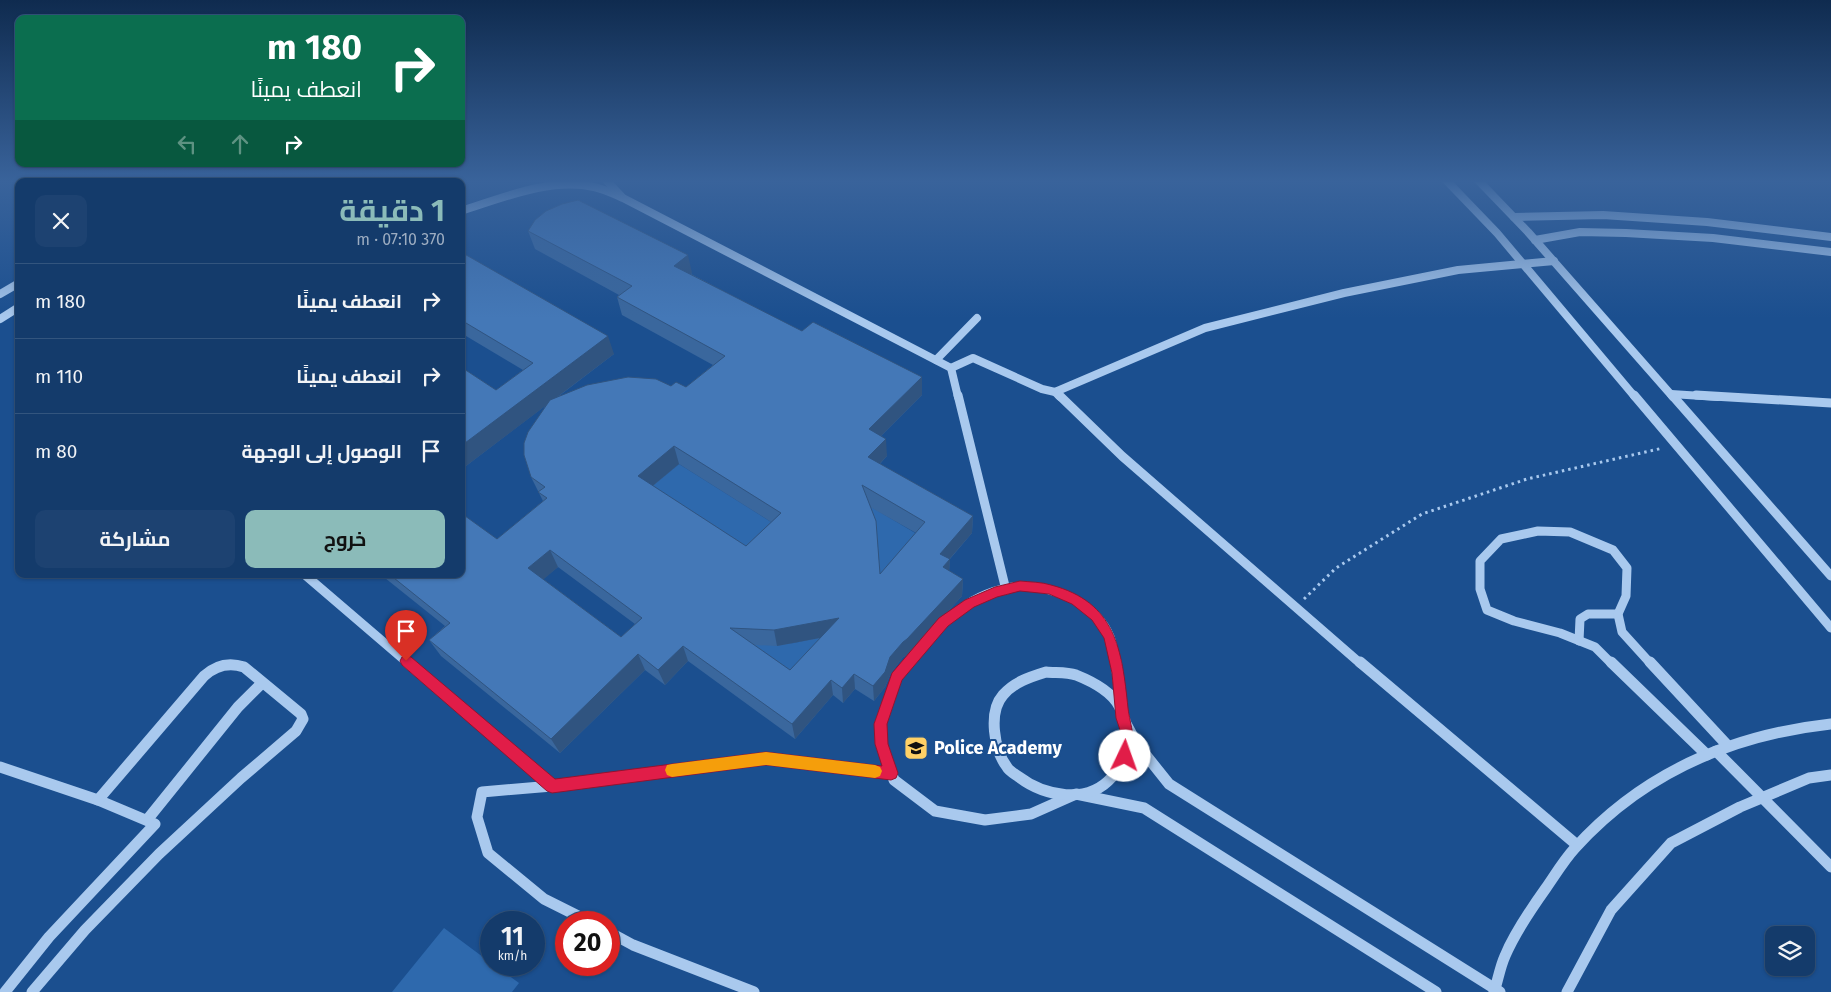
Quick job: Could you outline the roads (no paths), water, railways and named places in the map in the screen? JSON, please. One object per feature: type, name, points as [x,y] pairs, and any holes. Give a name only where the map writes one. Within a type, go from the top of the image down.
[{"type":"street","points":[[1491,226],[1831,628]]},
{"type":"street","points":[[1522,226],[1831,576]]},
{"type":"street","points":[[1741,226],[1831,237]]},
{"type":"street","points":[[1535,240],[1580,232],[1626,233],[1713,238],[1831,252]]},
{"type":"street","points":[[1055,392],[1205,328],[1382,285],[1458,270],[1522,262],[1554,261]]},
{"type":"street","points":[[0,294],[15,285]]},
{"type":"street","points":[[0,319],[15,310]]},
{"type":"street","points":[[936,360],[977,318]]},
{"type":"street","points":[[951,368],[973,358],[1042,389],[1055,392],[1122,456],[1295,608],[1577,846]]},
{"type":"street","points":[[1670,394],[1831,402]]},
{"type":"street","points":[[1711,753],[1595,647],[1560,633],[1514,621],[1487,610],[1480,589],[1480,561],[1501,539],[1538,531],[1570,532],[1613,550],[1627,568],[1626,596],[1618,614],[1622,632],[1728,746]]},
{"type":"street","points":[[309,578],[552,786]]},
{"type":"street","points":[[1436,992],[1144,808],[1076,794],[1031,814],[985,820],[935,811],[894,780],[881,744],[880,724],[897,677],[943,622],[969,603],[1020,586],[1050,589],[1077,601],[1097,617],[1110,637],[1118,673],[1122,718],[1138,744],[1169,784],[1496,991],[1507,950],[1531,908],[1577,846],[1615,809],[1674,769],[1742,740],[1806,725],[1831,724]]},
{"type":"street","points":[[1579,641],[1580,619],[1588,614],[1618,614]]},
{"type":"street","points":[[32,992],[85,930],[159,854],[221,796],[296,731],[303,719],[301,714],[244,667],[238,664],[221,665],[209,671],[98,800]]},
{"type":"street","points":[[1046,672],[1074,674],[1098,685],[1119,706],[1126,730],[1125,756],[1111,778],[1089,793],[1076,794],[1059,795],[1031,786],[1007,768],[996,744],[994,718],[1002,696],[1022,680],[1046,672]]},
{"type":"street","points":[[5,992],[49,937],[108,872],[154,827],[155,824],[147,820],[238,706],[262,683]]},
{"type":"street","points":[[568,911],[544,899],[488,853],[477,817],[482,792],[552,786],[766,758],[891,773]]},
{"type":"street","points":[[1567,992],[1610,910],[1671,843],[1808,778],[1831,775]]},
{"type":"street","points":[[620,938],[754,992]]},
{"type":"lane","points":[[678,226],[951,368],[1006,590]]},
{"type":"lane","points":[[1711,753],[1763,798],[1831,867]]},
{"type":"lane","points":[[0,767],[98,800],[147,820]]},
{"type":"place","name":"Police Academy","points":[[916,748]]}]
